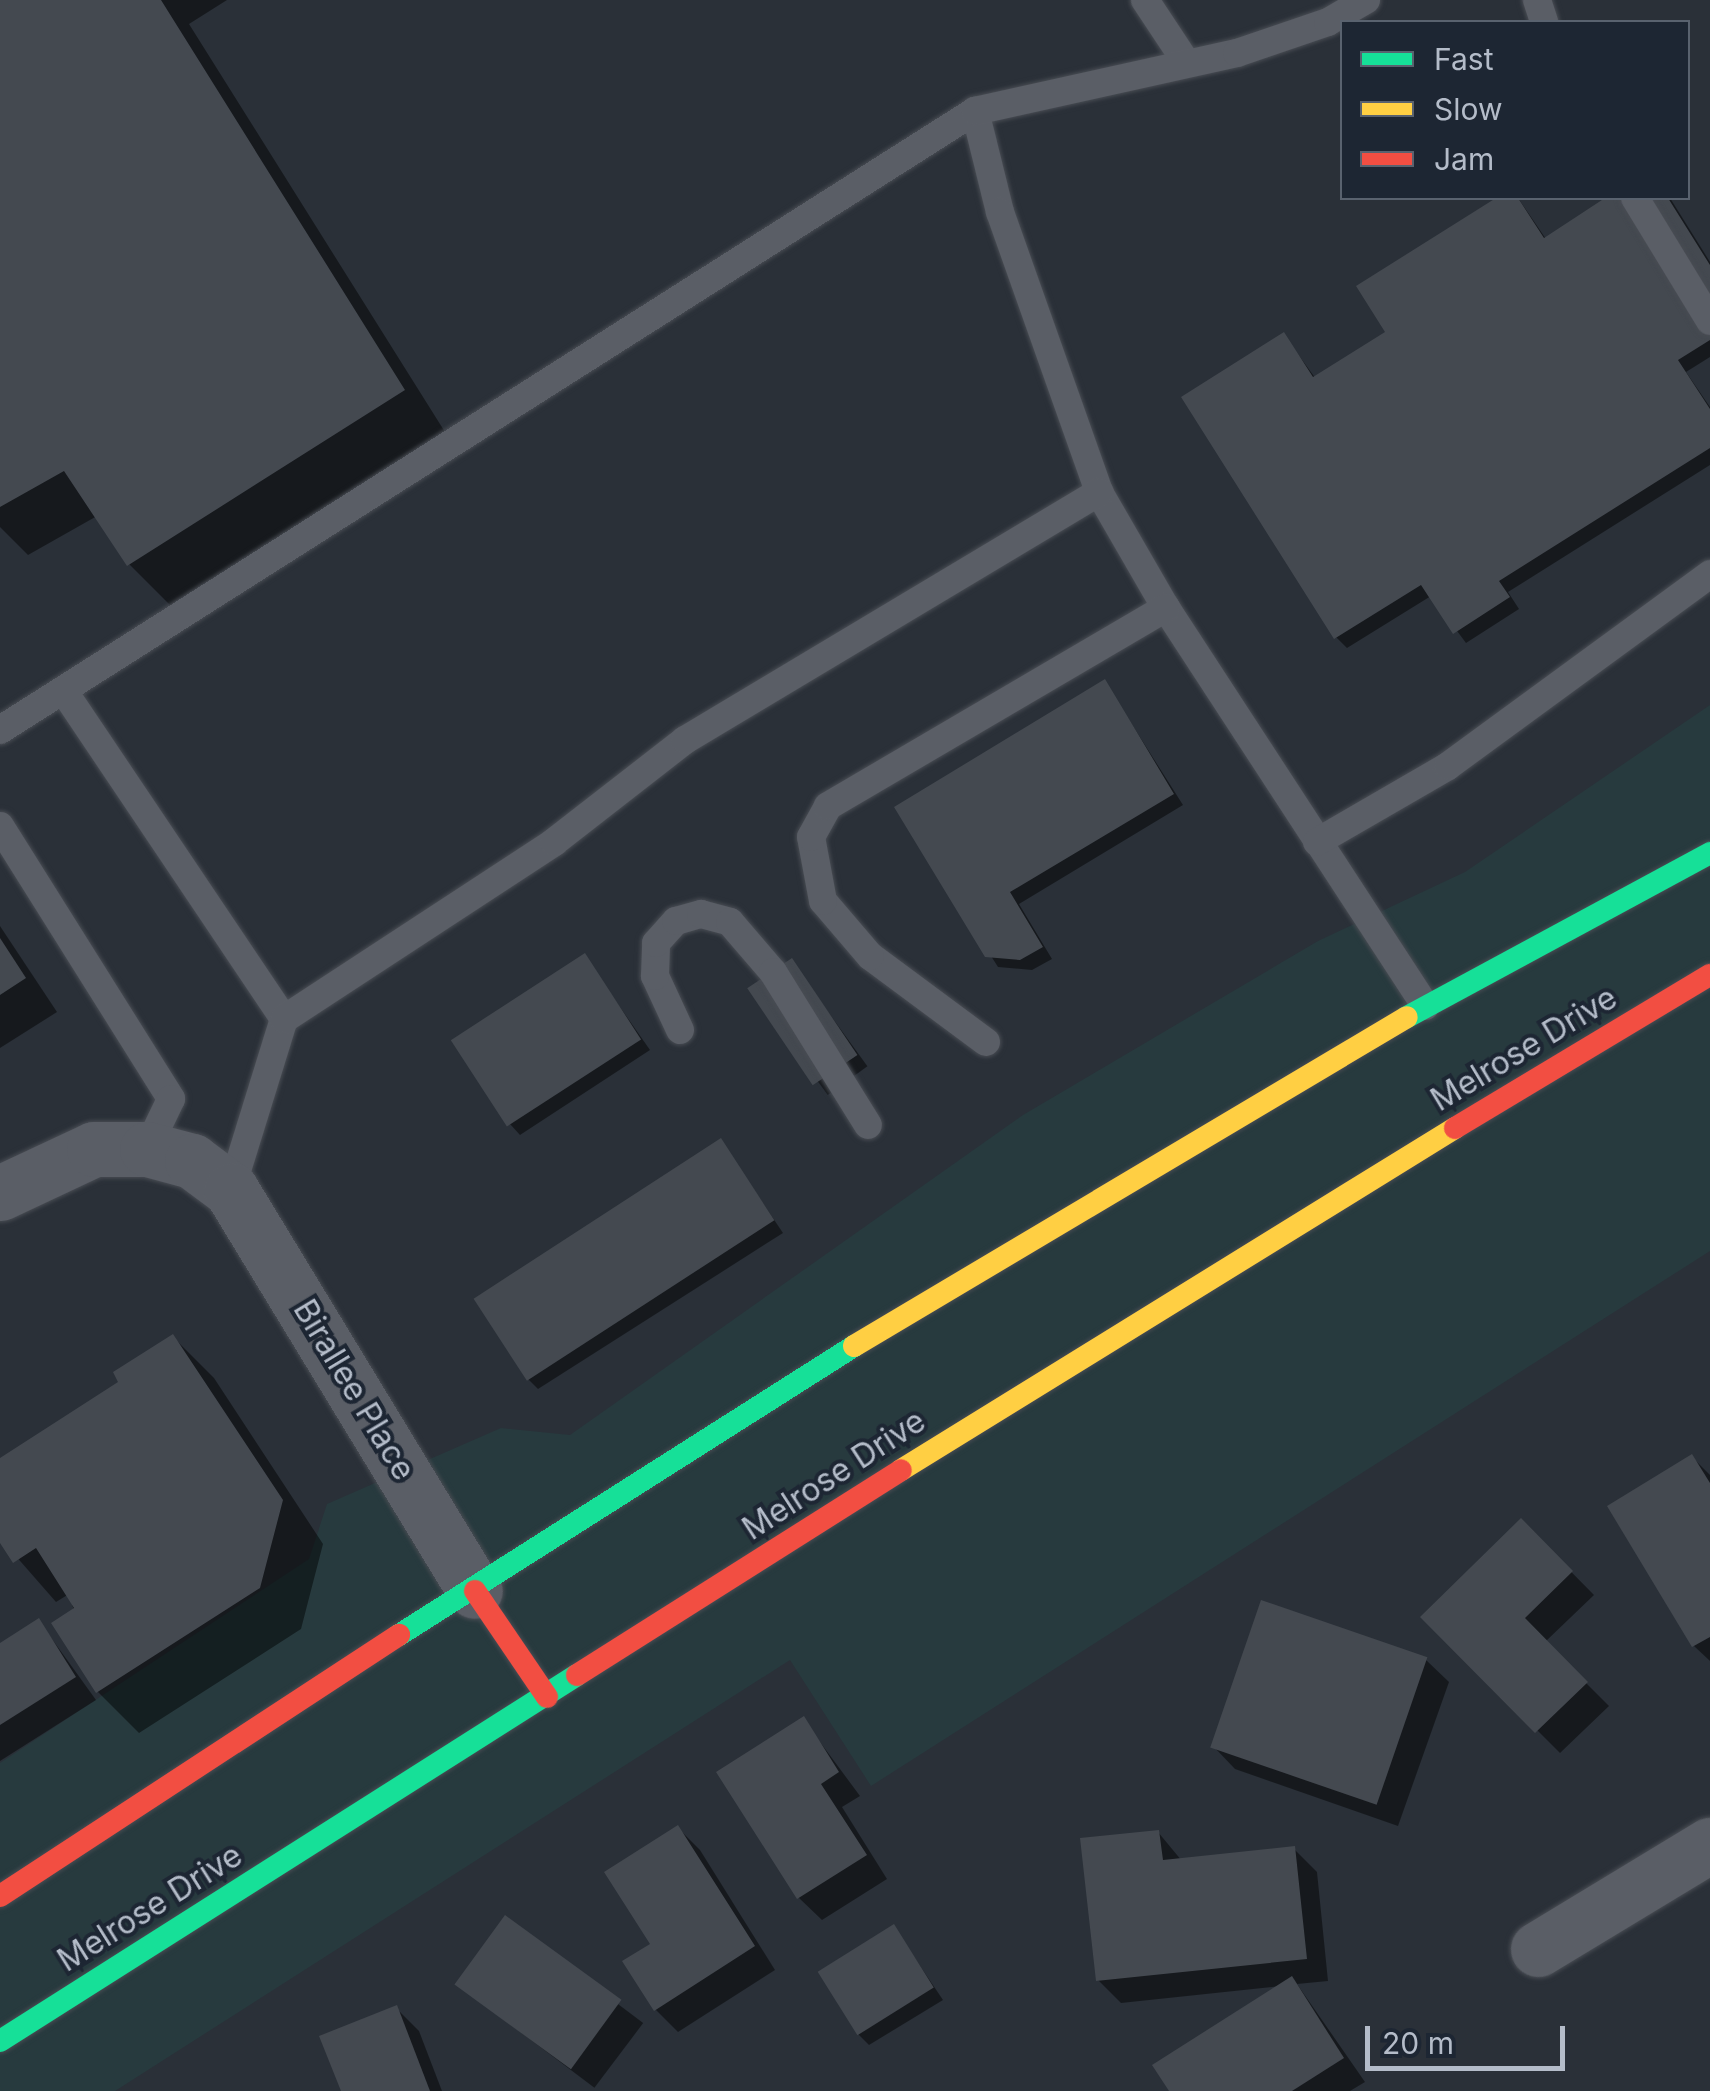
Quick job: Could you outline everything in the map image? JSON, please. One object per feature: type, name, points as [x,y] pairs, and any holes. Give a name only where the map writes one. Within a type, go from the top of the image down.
[{"type":"main road","points":[[0,1896],[475,1591],[724,1422],[1425,1006],[1710,853]]},
{"type":"main road","name":"Melrose Drive","points":[[0,2041],[1195,1284],[1710,975]]},
{"type":"main road","points":[[475,1591],[547,1697]]},
{"type":"street","points":[[0,1193],[94,1149],[147,1149],[192,1161],[230,1190]]},
{"type":"street","name":"Birallee Place","points":[[230,1190],[475,1591]]},
{"type":"street","points":[[1538,1949],[1710,1845]]},
{"type":"lane","points":[[1144,0],[1186,62]]},
{"type":"lane","points":[[0,730],[975,111],[1276,40],[1366,0]]},
{"type":"lane","points":[[975,111],[1000,212],[1099,492],[1166,608],[1425,1006]]},
{"type":"lane","points":[[1636,200],[1710,321]]},
{"type":"lane","points":[[230,1190],[284,1019],[554,842],[685,740],[1099,492]]},
{"type":"lane","points":[[1317,842],[1448,766],[1710,574]]},
{"type":"lane","points":[[986,1042],[870,956],[824,900],[811,837],[828,806],[1166,608]]},
{"type":"lane","points":[[63,690],[284,1019]]},
{"type":"lane","points":[[0,826],[171,1099],[147,1149]]},
{"type":"lane","points":[[680,1030],[655,976],[656,944],[676,921],[701,914],[730,922],[773,972],[868,1125]]},
{"type":"green space","points":[[1710,705],[1710,1251],[871,1786],[790,1660],[115,2091],[0,2091],[0,1763],[309,1559],[327,1504],[501,1428],[570,1435],[1023,1115],[1318,941],[1465,872]]},
{"type":"building","points":[[0,0],[161,0],[405,390],[127,566],[64,471],[0,507]]},
{"type":"building","points":[[1493,200],[1519,200],[1544,238],[1602,200],[1669,200],[1710,265],[1710,340],[1678,360],[1710,409],[1710,448],[1499,581],[1510,597],[1453,634],[1421,585],[1334,639],[1181,397],[1284,332],[1313,377],[1385,332],[1356,286]]},
{"type":"building","points":[[1105,679],[1174,794],[1010,892],[1043,947],[1020,960],[985,957],[894,807]]},
{"type":"building","points":[[0,938],[26,978],[0,995]]},
{"type":"building","points":[[585,953],[641,1039],[507,1127],[451,1040]]},
{"type":"building","points":[[792,958],[857,1055],[813,1085],[747,988]]},
{"type":"building","points":[[721,1138],[774,1220],[527,1381],[474,1299]]},
{"type":"building","points":[[173,1334],[283,1500],[260,1588],[96,1693],[51,1623],[74,1608],[36,1548],[13,1563],[0,1543],[0,1458],[118,1382],[113,1372]]},
{"type":"building","points":[[1692,1454],[1710,1483],[1710,1637],[1692,1647],[1607,1506]]},
{"type":"building","points":[[1521,1518],[1573,1571],[1525,1618],[1588,1682],[1535,1733],[1420,1617]]},
{"type":"building","points":[[1261,1600],[1427,1657],[1377,1805],[1210,1748]]},
{"type":"building","points":[[39,1618],[76,1677],[0,1725],[0,1643]]},
{"type":"building","points":[[804,1716],[839,1772],[821,1784],[867,1855],[797,1899],[716,1772]]},
{"type":"building","points":[[678,1825],[755,1946],[654,2011],[622,1961],[650,1944],[604,1872]]},
{"type":"building","points":[[1159,1830],[1163,1860],[1295,1846],[1307,1959],[1096,1981],[1080,1838]]},
{"type":"building","points":[[505,1915],[621,2000],[571,2069],[454,1985]]},
{"type":"building","points":[[894,1924],[934,1988],[857,2035],[818,1972]]},
{"type":"building","points":[[1292,1976],[1344,2058],[1292,2091],[1169,2091],[1152,2065]]},
{"type":"building","points":[[397,2005],[430,2091],[341,2091],[319,2036]]},
{"type":"traffic: fast","points":[[1407,1017],[1710,853]]},
{"type":"traffic: fast","points":[[399,1635],[854,1346]]},
{"type":"traffic: fast","points":[[0,2041],[577,1675]]},
{"type":"traffic: slow","points":[[854,1346],[1407,1017]]},
{"type":"traffic: slow","points":[[901,1470],[1455,1128]]},
{"type":"traffic: jam","points":[[1455,1128],[1710,975]]},
{"type":"traffic: jam","points":[[577,1675],[901,1470]]},
{"type":"traffic: jam","points":[[475,1591],[547,1697]]},
{"type":"traffic: jam","points":[[0,1896],[399,1635]]}]
